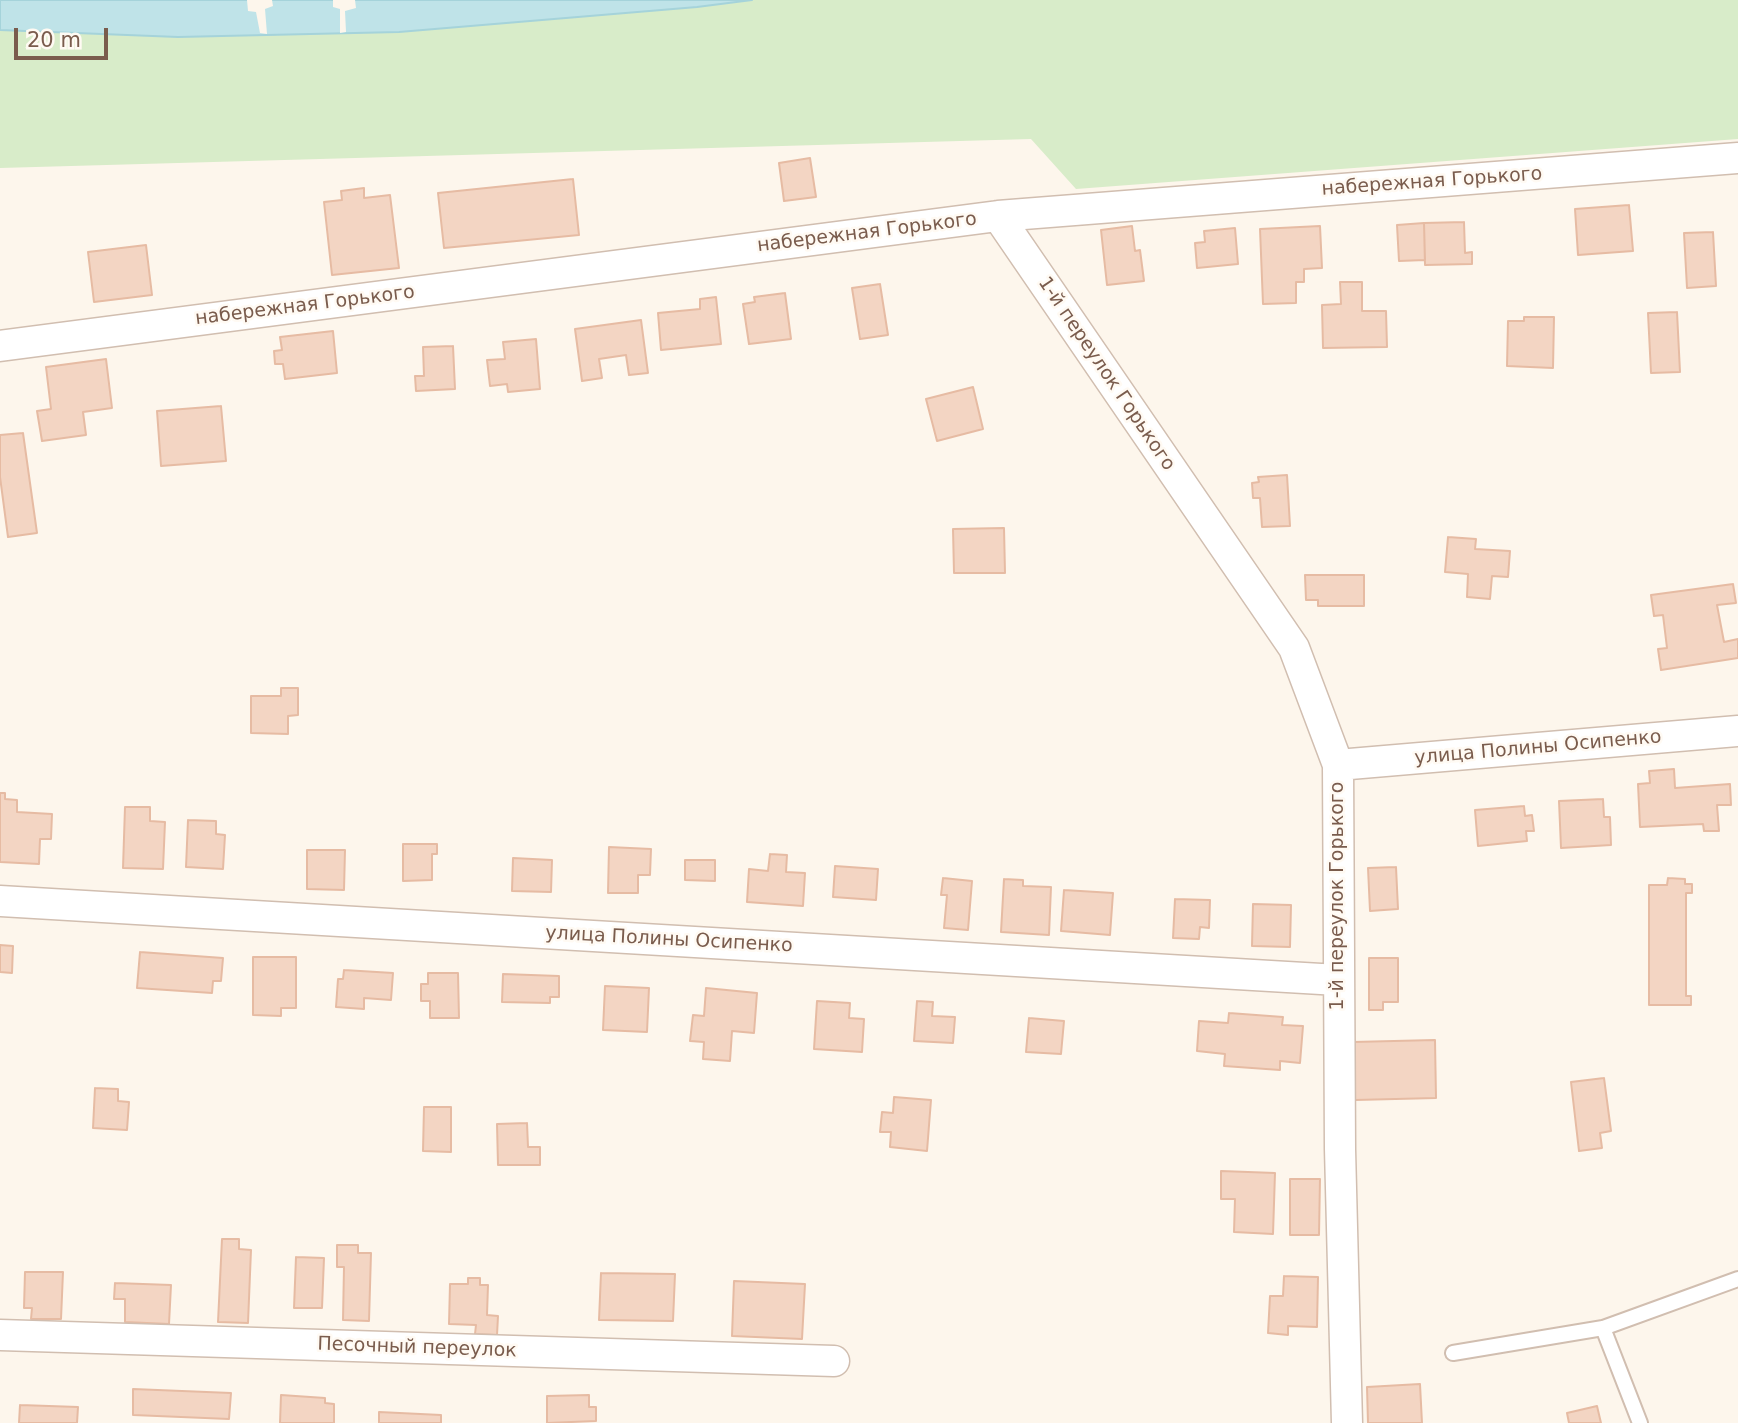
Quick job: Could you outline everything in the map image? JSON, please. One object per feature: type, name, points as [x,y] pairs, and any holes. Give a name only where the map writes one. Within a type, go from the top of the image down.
[{"type":"street","name":"набережная Горького","points":[[0,346],[998,216],[1738,158]]},
{"type":"street","name":"1-й переулок Горького","points":[[998,216],[1294,648],[1338,765],[1338,980],[1347,1423]]},
{"type":"street","name":"улица Полины Осипенко","points":[[1338,765],[1738,731]]},
{"type":"street","name":"улица Полины Осипенко","points":[[0,901],[1338,980]]},
{"type":"street","name":"Песочный переулок","points":[[0,1335],[834,1361]]},
{"type":"lane","points":[[1453,1353],[1602,1328],[1738,1279]]},
{"type":"lane","points":[[1602,1328],[1640,1423]]},
{"type":"green space","points":[[752,0],[1738,0],[1738,139],[1076,189],[1031,139],[0,168],[0,30],[178,37],[399,32]]},
{"type":"water","points":[[0,0],[752,0],[399,32],[178,37],[0,30]]},
{"type":"pier","points":[[247,0],[272,0],[273,6],[265,9],[267,34],[260,33],[256,12],[248,11]]},
{"type":"pier","points":[[333,0],[355,0],[356,8],[345,11],[346,32],[340,33],[340,9],[333,7]]},
{"type":"building","points":[[810,158],[816,197],[784,201],[779,163]]},
{"type":"building","points":[[573,179],[579,235],[444,248],[438,193]]},
{"type":"building","points":[[364,188],[364,198],[390,195],[399,268],[332,275],[324,202],[342,200],[341,191]]},
{"type":"building","points":[[1629,205],[1633,251],[1578,255],[1575,209]]},
{"type":"building","points":[[1464,222],[1465,253],[1472,252],[1472,264],[1425,265],[1424,223]]},
{"type":"building","points":[[1424,223],[1425,260],[1399,261],[1397,225]]},
{"type":"building","points":[[1132,226],[1135,251],[1140,250],[1144,281],[1107,285],[1101,230]]},
{"type":"building","points":[[1320,226],[1322,268],[1304,269],[1304,282],[1296,282],[1296,303],[1263,304],[1260,229]]},
{"type":"building","points":[[1235,228],[1238,264],[1197,268],[1195,243],[1205,242],[1204,231]]},
{"type":"building","points":[[1713,232],[1716,286],[1687,288],[1684,233]]},
{"type":"building","points":[[146,245],[152,295],[94,302],[88,252]]},
{"type":"building","points":[[1340,282],[1362,282],[1362,311],[1386,311],[1387,347],[1323,348],[1322,305],[1341,304]]},
{"type":"building","points":[[880,284],[888,335],[860,339],[852,288]]},
{"type":"building","points":[[785,293],[791,339],[749,344],[743,304],[755,302],[754,297]]},
{"type":"building","points":[[716,297],[721,344],[661,350],[658,313],[700,309],[700,299]]},
{"type":"building","points":[[1677,312],[1680,372],[1651,373],[1648,313]]},
{"type":"building","points":[[1524,317],[1554,317],[1553,368],[1507,366],[1508,321],[1524,321]]},
{"type":"building","points":[[641,320],[648,373],[629,375],[626,355],[599,359],[602,378],[582,381],[575,329]]},
{"type":"building","points":[[333,331],[337,373],[285,379],[283,364],[275,364],[274,351],[282,350],[280,337]]},
{"type":"building","points":[[536,339],[540,389],[508,392],[507,384],[490,386],[487,360],[505,359],[503,342]]},
{"type":"building","points":[[453,346],[455,389],[416,391],[415,376],[424,376],[423,347]]},
{"type":"building","points":[[106,359],[112,408],[83,412],[86,435],[42,441],[37,411],[51,409],[46,367]]},
{"type":"building","points":[[973,387],[983,429],[937,441],[926,399]]},
{"type":"building","points":[[221,406],[226,461],[161,466],[157,411]]},
{"type":"building","points":[[23,433],[37,533],[8,537],[0,477],[0,435]]},
{"type":"building","points":[[1287,475],[1290,526],[1262,527],[1260,498],[1253,498],[1252,483],[1259,482],[1258,477]]},
{"type":"building","points":[[1004,528],[1005,573],[954,573],[953,529]]},
{"type":"building","points":[[1448,537],[1476,539],[1475,549],[1510,551],[1508,577],[1492,576],[1490,599],[1467,597],[1468,574],[1445,572]]},
{"type":"building","points":[[1305,575],[1364,575],[1364,606],[1318,606],[1318,600],[1306,600]]},
{"type":"building","points":[[1733,584],[1736,603],[1717,605],[1724,642],[1738,639],[1738,658],[1661,670],[1658,649],[1667,648],[1663,615],[1654,616],[1651,595]]},
{"type":"building","points":[[281,688],[298,688],[298,715],[288,716],[288,734],[251,733],[251,696],[281,696]]},
{"type":"building","points":[[1674,769],[1675,788],[1730,784],[1731,805],[1717,805],[1719,831],[1704,831],[1703,824],[1640,827],[1638,784],[1650,783],[1649,771]]},
{"type":"building","points":[[0,793],[5,793],[5,799],[17,800],[17,812],[52,814],[51,839],[40,839],[39,864],[0,862]]},
{"type":"building","points":[[1603,799],[1604,817],[1610,817],[1611,845],[1561,848],[1559,801]]},
{"type":"building","points":[[1524,806],[1525,816],[1532,815],[1534,831],[1526,831],[1527,841],[1478,846],[1475,810]]},
{"type":"building","points":[[125,807],[150,807],[150,821],[165,822],[163,869],[123,868]]},
{"type":"building","points":[[188,820],[216,821],[216,834],[225,835],[223,869],[186,867]]},
{"type":"building","points":[[403,844],[437,844],[437,854],[432,854],[432,880],[403,881]]},
{"type":"building","points":[[609,847],[651,849],[650,875],[638,875],[638,893],[608,893]]},
{"type":"building","points":[[307,850],[345,850],[344,890],[307,889]]},
{"type":"building","points":[[770,854],[787,855],[786,872],[805,873],[803,906],[747,902],[749,869],[768,871]]},
{"type":"building","points":[[513,858],[552,860],[551,892],[512,891]]},
{"type":"building","points":[[685,860],[715,860],[715,881],[685,880]]},
{"type":"building","points":[[835,866],[878,869],[876,900],[833,897]]},
{"type":"building","points":[[1396,867],[1398,909],[1370,911],[1368,868]]},
{"type":"building","points":[[943,878],[972,881],[968,930],[944,928],[947,895],[941,895]]},
{"type":"building","points":[[1668,878],[1685,879],[1685,884],[1692,884],[1692,893],[1686,893],[1686,996],[1691,996],[1691,1005],[1649,1005],[1649,885],[1667,885]]},
{"type":"building","points":[[1004,879],[1023,880],[1023,886],[1051,887],[1049,935],[1001,932]]},
{"type":"building","points":[[1064,890],[1113,893],[1110,935],[1061,931]]},
{"type":"building","points":[[1175,899],[1210,900],[1209,928],[1200,927],[1199,939],[1173,938]]},
{"type":"building","points":[[1253,904],[1291,905],[1290,947],[1252,946]]},
{"type":"building","points":[[0,945],[13,946],[12,973],[0,972]]},
{"type":"building","points":[[140,952],[223,958],[221,981],[213,981],[212,993],[137,988]]},
{"type":"building","points":[[253,957],[296,957],[296,1008],[281,1008],[281,1016],[253,1015]]},
{"type":"building","points":[[1369,958],[1398,958],[1398,1002],[1383,1002],[1383,1010],[1369,1010]]},
{"type":"building","points":[[344,970],[393,973],[391,1000],[364,998],[364,1009],[336,1007],[338,979],[343,979]]},
{"type":"building","points":[[428,973],[458,973],[459,1018],[430,1018],[430,1001],[421,1001],[421,984],[428,984]]},
{"type":"building","points":[[503,974],[559,976],[559,997],[550,997],[550,1003],[502,1002]]},
{"type":"building","points":[[605,986],[649,988],[647,1032],[603,1030]]},
{"type":"building","points":[[706,988],[757,993],[754,1033],[732,1031],[730,1061],[703,1059],[704,1042],[690,1041],[693,1015],[704,1016]]},
{"type":"building","points":[[817,1001],[850,1003],[849,1018],[864,1019],[862,1052],[814,1049]]},
{"type":"building","points":[[917,1001],[933,1002],[932,1016],[955,1017],[953,1043],[914,1041]]},
{"type":"building","points":[[1229,1013],[1283,1017],[1282,1025],[1303,1026],[1300,1063],[1280,1061],[1280,1070],[1224,1066],[1225,1054],[1197,1051],[1199,1021],[1228,1023]]},
{"type":"building","points":[[1029,1018],[1064,1021],[1061,1054],[1026,1052]]},
{"type":"building","points":[[1435,1040],[1436,1098],[1355,1100],[1353,1042]]},
{"type":"building","points":[[1604,1078],[1611,1131],[1600,1133],[1602,1148],[1579,1151],[1571,1082]]},
{"type":"building","points":[[95,1088],[118,1089],[118,1101],[129,1102],[127,1130],[93,1128]]},
{"type":"building","points":[[894,1097],[931,1100],[927,1151],[890,1147],[891,1132],[880,1132],[882,1112],[893,1113]]},
{"type":"building","points":[[424,1107],[451,1107],[451,1152],[423,1151]]},
{"type":"building","points":[[527,1123],[528,1147],[540,1147],[540,1165],[498,1165],[497,1124]]},
{"type":"building","points":[[1221,1171],[1275,1173],[1273,1234],[1234,1232],[1235,1199],[1221,1199]]},
{"type":"building","points":[[1290,1179],[1320,1179],[1319,1235],[1290,1235]]},
{"type":"building","points":[[222,1239],[239,1239],[239,1249],[251,1250],[248,1323],[218,1322]]},
{"type":"building","points":[[337,1245],[358,1245],[358,1253],[371,1253],[369,1321],[343,1320],[344,1267],[337,1267]]},
{"type":"building","points":[[296,1257],[324,1258],[322,1308],[294,1308]]},
{"type":"building","points":[[25,1272],[63,1272],[61,1319],[31,1319],[32,1308],[24,1308]]},
{"type":"building","points":[[601,1273],[675,1274],[673,1321],[599,1320]]},
{"type":"building","points":[[1284,1276],[1318,1277],[1317,1327],[1288,1326],[1288,1335],[1268,1333],[1270,1296],[1283,1296]]},
{"type":"building","points":[[468,1278],[480,1278],[480,1285],[488,1285],[487,1315],[498,1316],[497,1335],[475,1334],[476,1325],[449,1324],[450,1284],[468,1284]]},
{"type":"building","points":[[734,1281],[805,1284],[802,1339],[732,1336]]},
{"type":"building","points":[[115,1283],[171,1285],[169,1324],[125,1322],[125,1299],[114,1299]]},
{"type":"building","points":[[1420,1384],[1422,1423],[1368,1423],[1367,1387]]},
{"type":"building","points":[[133,1389],[231,1393],[229,1419],[133,1415]]},
{"type":"building","points":[[281,1395],[325,1398],[325,1403],[334,1404],[334,1423],[280,1423]]},
{"type":"building","points":[[589,1395],[589,1407],[596,1407],[596,1421],[547,1423],[547,1396]]},
{"type":"building","points":[[20,1405],[78,1407],[77,1423],[19,1423]]},
{"type":"building","points":[[1597,1406],[1601,1423],[1569,1423],[1567,1413]]},
{"type":"building","points":[[379,1412],[441,1415],[441,1423],[379,1423]]}]
